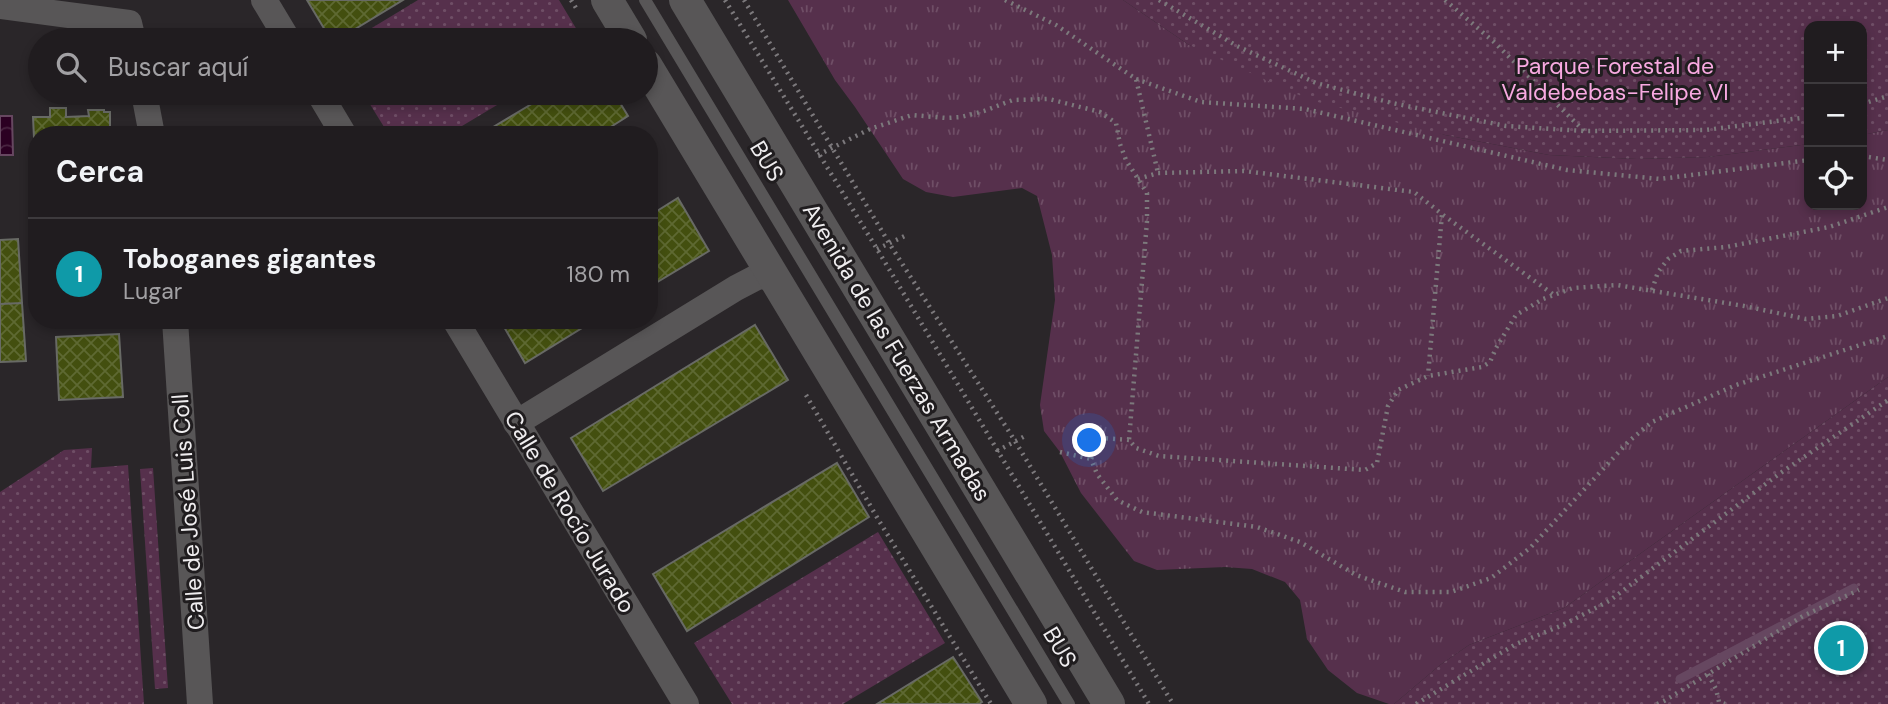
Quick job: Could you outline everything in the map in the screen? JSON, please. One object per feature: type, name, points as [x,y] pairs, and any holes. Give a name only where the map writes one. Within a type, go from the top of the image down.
[{"type":"street","points":[[264,0],[281,28]]},
{"type":"street","points":[[607,0],[624,28]]},
{"type":"street","name":"Avenida de las Fuerzas Armadas","points":[[685,0],[1109,704]]},
{"type":"street","points":[[0,6],[130,23],[131,28]]},
{"type":"street","points":[[658,85],[1031,704]]},
{"type":"street","points":[[146,105],[150,126]]},
{"type":"street","points":[[326,105],[339,126]]},
{"type":"street","points":[[516,423],[736,288],[759,276],[774,278]]},
{"type":"street","name":"Calle de José Luis Coll","points":[[176,329],[200,704]]},
{"type":"street","name":"Calle de Rocío Jurado","points":[[459,329],[686,704]]},
{"type":"lane","name":"BUS","points":[[645,0],[1069,704]]},
{"type":"path","points":[[725,0],[1149,704]]},
{"type":"path","points":[[744,0],[889,243],[1015,441],[1173,704]]},
{"type":"path","points":[[1005,0],[1056,25],[1136,79],[1201,102],[1305,109],[1567,170],[1660,179],[1804,161]]},
{"type":"path","points":[[1159,0],[1237,46],[1316,83],[1392,103],[1506,126],[1584,131],[1705,130],[1804,118]]},
{"type":"path","points":[[1445,0],[1494,42],[1584,131]]},
{"type":"path","points":[[1136,79],[1158,173]]},
{"type":"path","points":[[1867,102],[1888,96]]},
{"type":"path","points":[[818,155],[870,129],[912,115],[961,117],[1013,100],[1049,99],[1100,112],[1116,123],[1126,160],[1147,193],[1147,222],[1129,440]]},
{"type":"path","points":[[1867,157],[1888,160]]},
{"type":"path","points":[[1138,179],[1158,173],[1244,171],[1414,192],[1554,295]]},
{"type":"path","points":[[1651,290],[1658,272],[1668,259],[1681,251],[1726,247],[1829,227],[1888,207]]},
{"type":"path","points":[[1428,376],[1442,214]]},
{"type":"path","points":[[877,249],[907,235]]},
{"type":"path","points":[[1888,298],[1837,316],[1806,319],[1617,285],[1573,288],[1543,299],[1516,315],[1490,362],[1482,367],[1428,376],[1398,390],[1388,405],[1377,463],[1365,470],[1160,456],[1136,448],[1129,440],[1101,438],[1091,459],[1097,474],[1117,500],[1142,512],[1257,527],[1300,542],[1356,575],[1405,592],[1451,592],[1491,578],[1530,548],[1628,442],[1652,422],[1736,385],[1888,336]]},
{"type":"path","points":[[803,389],[991,704]]},
{"type":"path","points":[[1416,704],[1516,644],[1563,625],[1609,601],[1779,474],[1888,400]]},
{"type":"path","points":[[997,452],[1027,435]]},
{"type":"path","points":[[1060,452],[1091,459]]},
{"type":"path","points":[[1657,704],[1803,615],[1858,590]]},
{"type":"path","points":[[1708,674],[1719,702],[1725,704]]},
{"type":"green space","points":[[418,0],[559,0],[576,28],[372,28]]},
{"type":"green space","points":[[788,0],[1123,0],[1189,45],[1445,135],[1549,155],[1637,159],[1708,157],[1804,145],[1804,210],[1867,210],[1867,134],[1888,130],[1888,377],[1564,608],[1469,645],[1440,665],[1394,704],[1389,704],[1357,693],[1328,670],[1307,639],[1300,600],[1285,582],[1252,569],[1225,567],[1157,570],[1134,561],[1081,493],[1060,452],[1044,431],[1040,405],[1055,300],[1052,255],[1037,196],[1022,188],[953,197],[926,192],[903,179],[835,80]]},
{"type":"green space","name":"Parque Forestal de Valdebebas-Felipe VI","points":[[1123,0],[1888,0],[1888,130],[1867,134],[1867,21],[1804,21],[1804,145],[1708,157],[1637,159],[1549,155],[1445,135],[1310,100],[1189,45]]},
{"type":"green space","points":[[370,105],[497,105],[462,126],[383,126]]},
{"type":"green space","points":[[1888,377],[1888,704],[1394,704],[1440,665],[1469,645],[1564,608]]},
{"type":"green space","points":[[92,448],[91,468],[128,465],[144,704],[0,704],[0,492],[64,450]]},
{"type":"green space","points":[[153,468],[168,688],[155,689],[140,469]]},
{"type":"green space","points":[[878,532],[945,643],[843,704],[732,704],[694,643]]},
{"type":"water","points":[[0,116],[12,116],[13,155],[0,155]]},
{"type":"building","points":[[307,0],[403,0],[357,28],[324,28]]},
{"type":"building","points":[[530,105],[621,105],[628,116],[612,126],[495,126]]},
{"type":"building","points":[[50,108],[66,108],[66,117],[89,116],[88,110],[104,110],[110,112],[110,126],[33,126],[33,117],[50,117]]},
{"type":"building","points":[[678,198],[709,251],[658,282],[658,210]]},
{"type":"building","points":[[18,239],[22,303],[0,304],[0,240]]},
{"type":"building","points":[[22,303],[26,361],[0,362],[0,304]]},
{"type":"building","points":[[755,325],[788,380],[603,491],[571,438]]},
{"type":"building","points":[[505,329],[580,329],[525,363]]},
{"type":"building","points":[[119,334],[123,397],[59,400],[56,337]]},
{"type":"building","points":[[837,463],[869,517],[687,631],[653,574]]},
{"type":"building","points":[[953,657],[982,702],[979,704],[877,704]]},
{"type":"waterway","points":[[1680,679],[1854,588]]},
{"type":"place","name":"Toboganes gigantes","points":[[1841,648]]}]
